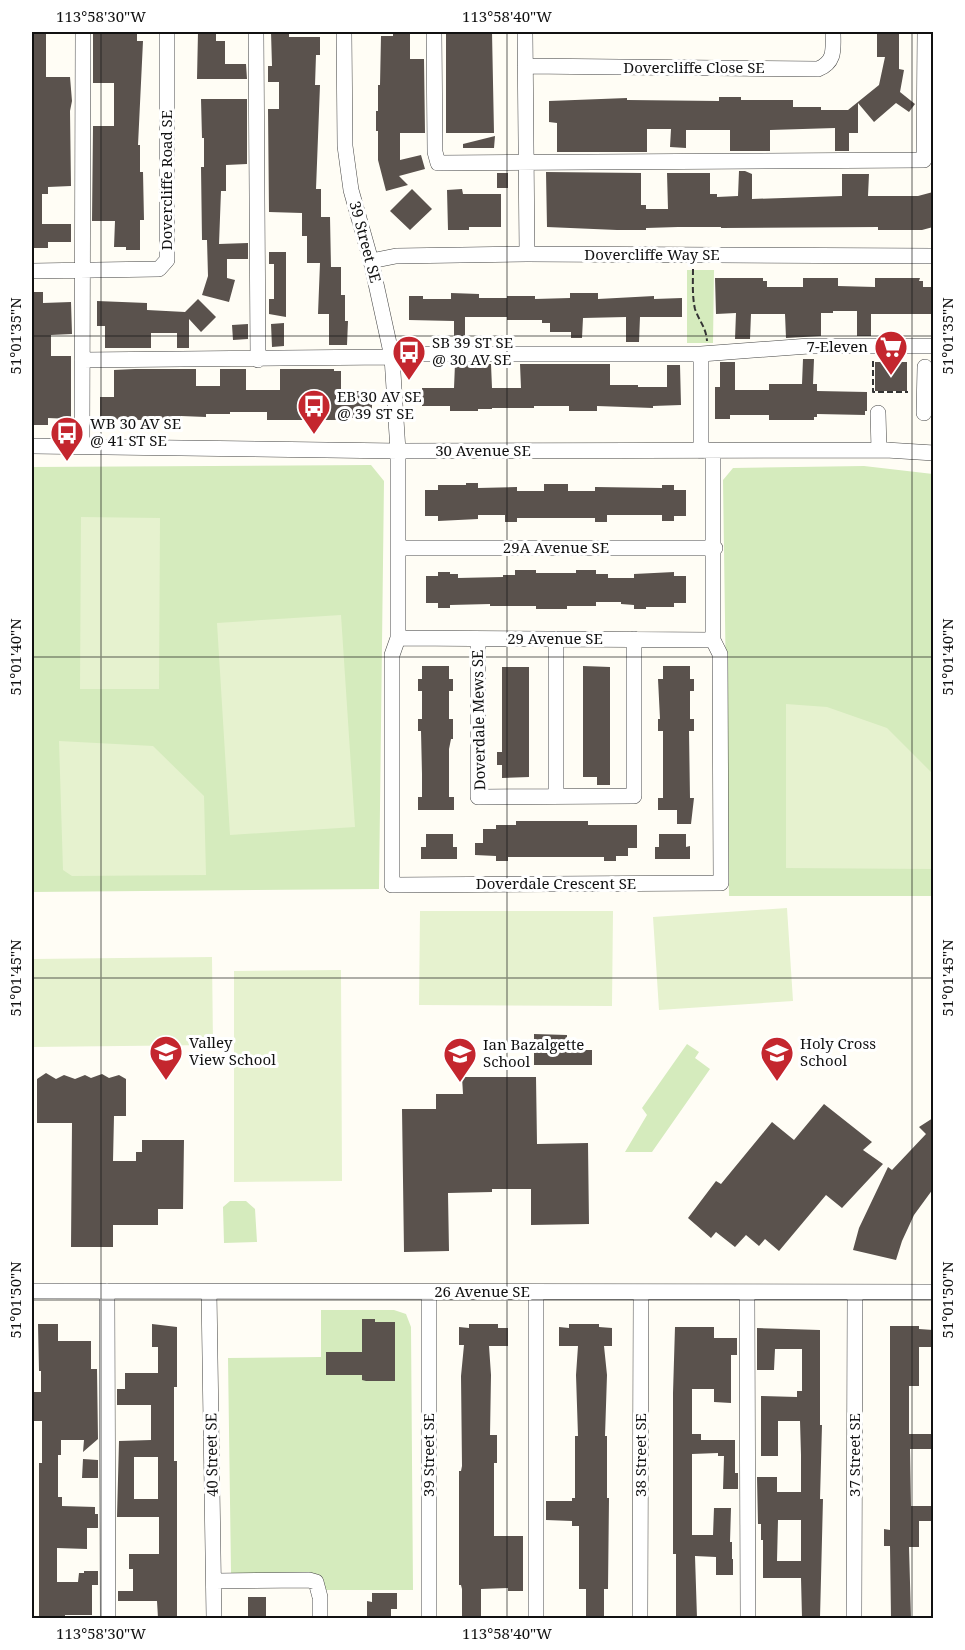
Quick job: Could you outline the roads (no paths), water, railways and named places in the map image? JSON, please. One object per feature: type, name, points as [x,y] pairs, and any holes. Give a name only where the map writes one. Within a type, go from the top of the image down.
[{"type":"street","points":[[82,446],[83,32]]},
{"type":"street","name":"Dovercliffe Road SE","points":[[32,271],[159,269],[167,260],[167,32]]},
{"type":"street","points":[[256,32],[258,360]]},
{"type":"street","name":"39 Street SE","points":[[344,32],[345,146],[351,190],[371,261],[392,357],[398,451]]},
{"type":"street","points":[[434,32],[435,152],[438,163],[924,160],[925,32]]},
{"type":"street","points":[[525,32],[527,254]]},
{"type":"street","name":"Dovercliffe Close SE","points":[[525,66],[818,69],[825,66],[832,57],[833,32]]},
{"type":"street","name":"Dovercliffe Way SE","points":[[371,261],[396,256],[527,254],[933,255]]},
{"type":"street","points":[[82,360],[258,360],[392,357],[413,354],[704,354],[809,346],[933,346]]},
{"type":"street","name":"Doverdale Crescent SE","points":[[398,451],[398,638],[392,655],[392,885],[721,883],[720,654],[713,640],[714,548],[707,451],[704,354]]},
{"type":"street","points":[[924,413],[925,367]]},
{"type":"street","points":[[878,413],[879,450]]},
{"type":"street","name":"30 Avenue SE","points":[[32,446],[398,451],[879,450],[933,453]]},
{"type":"street","name":"29A Avenue SE","points":[[398,548],[714,548]]},
{"type":"street","name":"29 Avenue SE","points":[[398,638],[713,640]]},
{"type":"street","name":"Doverdale Mews SE","points":[[478,639],[478,797],[634,796],[634,639]]},
{"type":"street","points":[[556,639],[556,796]]},
{"type":"street","name":"26 Avenue SE","points":[[32,1291],[933,1292]]},
{"type":"street","points":[[107,1292],[108,1618]]},
{"type":"street","name":"40 Street SE","points":[[209,1292],[214,1618]]},
{"type":"street","name":"39 Street SE","points":[[429,1292],[429,1618]]},
{"type":"street","points":[[536,1292],[536,1618]]},
{"type":"street","name":"38 Street SE","points":[[640,1618],[641,1292]]},
{"type":"street","points":[[747,1292],[748,1618]]},
{"type":"street","name":"37 Street SE","points":[[854,1618],[855,1292]]},
{"type":"street","points":[[214,1581],[309,1580],[316,1582],[320,1597],[320,1618]]},
{"type":"place","name":"7-Eleven","points":[[891,376]]},
{"type":"place","name":"SB 39 ST SE @ 30 AV SE","points":[[409,381]]},
{"type":"place","name":"EB 30 AV SE @ 39 ST SE","points":[[314,435]]},
{"type":"place","name":"WB 30 AV SE @ 41 ST SE","points":[[67,462]]},
{"type":"place","name":"Valley View School","points":[[166,1081]]},
{"type":"place","name":"Holy Cross School","points":[[777,1082]]},
{"type":"place","name":"Ian Bazalgette School","points":[[460,1083]]}]
